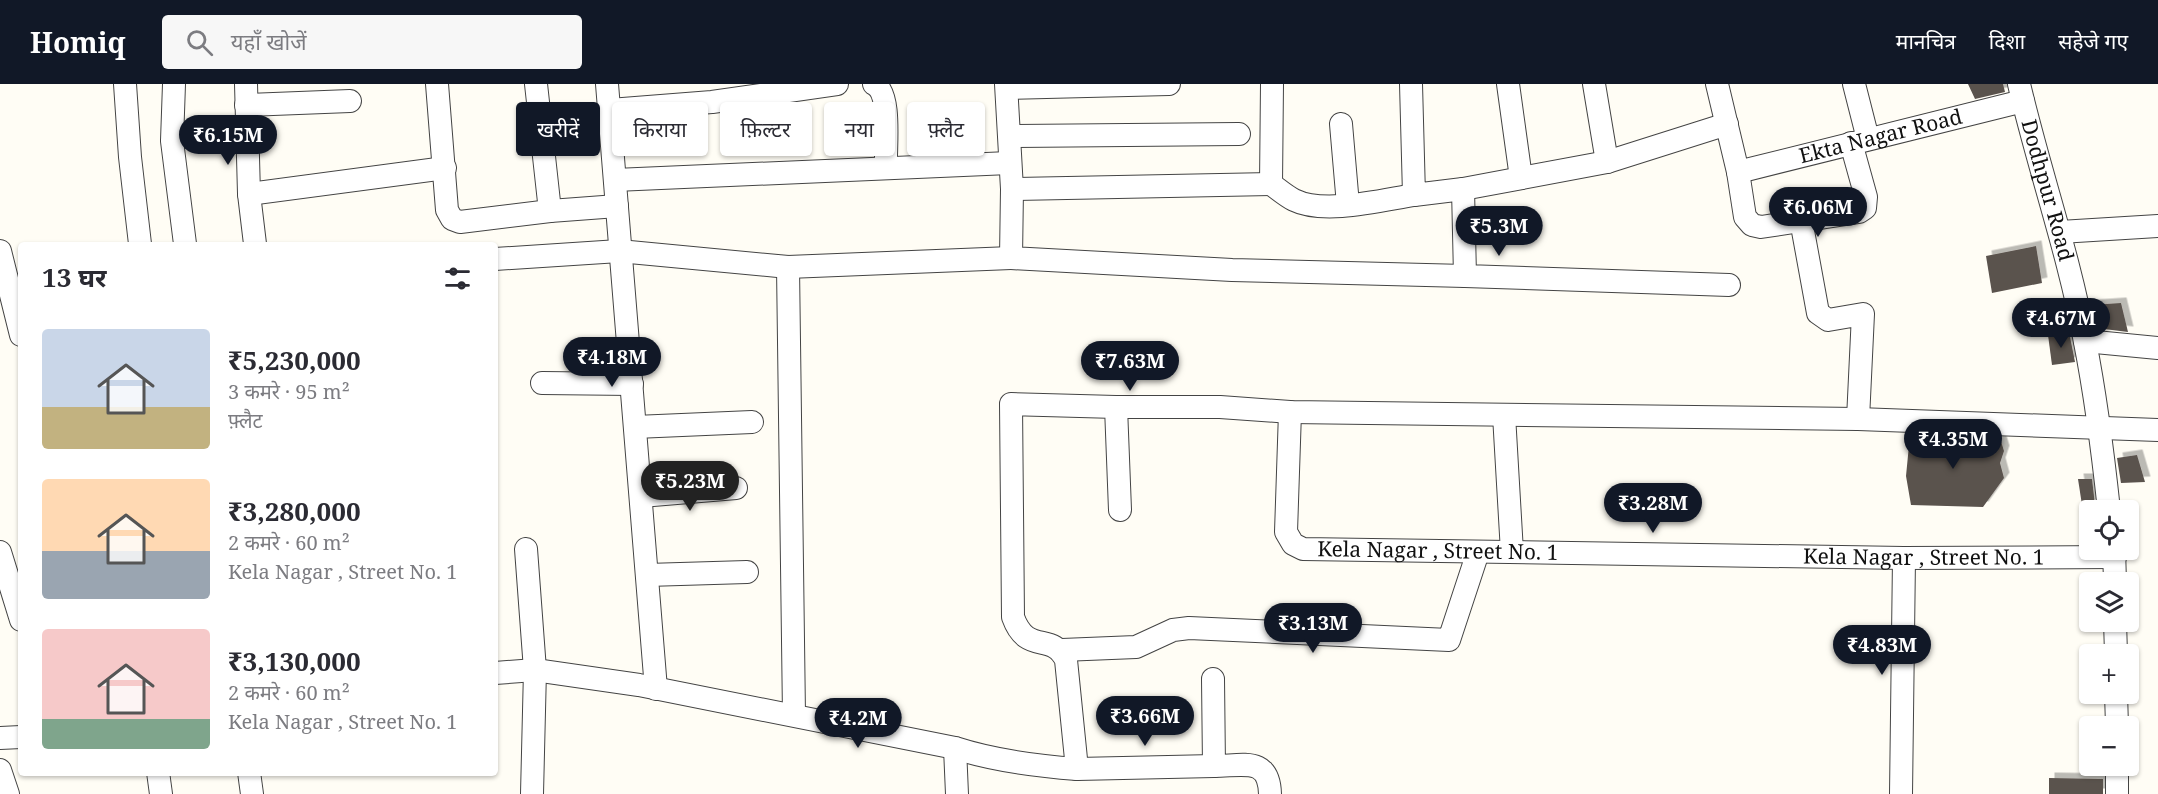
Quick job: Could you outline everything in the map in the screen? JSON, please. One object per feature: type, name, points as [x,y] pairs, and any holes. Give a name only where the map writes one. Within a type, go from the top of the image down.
[{"type":"street","points":[[125,84],[130,157],[140,242]]},
{"type":"street","points":[[174,84],[172,141],[185,242]]},
{"type":"street","points":[[437,84],[447,210],[452,219],[460,222],[616,206]]},
{"type":"street","points":[[536,84],[550,211]]},
{"type":"street","points":[[607,84],[656,689]]},
{"type":"street","points":[[610,110],[711,93],[837,84]]},
{"type":"street","points":[[874,84],[879,87],[885,98],[885,167]]},
{"type":"street","points":[[1011,258],[1012,189],[1006,86],[1169,84]]},
{"type":"street","points":[[1271,184],[1272,84]]},
{"type":"street","points":[[1411,84],[1414,195]]},
{"type":"street","points":[[1508,84],[1521,178]]},
{"type":"street","points":[[1594,84],[1607,162]]},
{"type":"street","points":[[1717,84],[1738,172],[1745,217],[1752,225],[1761,227],[1859,212],[1865,208],[1866,196],[1854,84]]},
{"type":"street","name":"Ekta Nagar Road","points":[[1738,172],[1860,141],[2021,93]]},
{"type":"street","name":"Dodhpur Road","points":[[2021,93],[2060,232],[2085,340],[2100,428],[2108,500]]},
{"type":"street","points":[[255,242],[249,194],[246,94],[350,101]]},
{"type":"street","points":[[1341,124],[1348,206]]},
{"type":"street","points":[[1012,189],[1271,184],[1295,201],[1348,206],[1463,189],[1607,162],[1727,124]]},
{"type":"street","points":[[1010,136],[1239,134]]},
{"type":"street","points":[[615,180],[1009,163]]},
{"type":"street","points":[[249,194],[445,168]]},
{"type":"street","points":[[1463,189],[1465,276]]},
{"type":"street","points":[[1801,220],[1818,313],[1828,320],[1863,314],[1858,419]]},
{"type":"street","points":[[2060,232],[2158,226]]},
{"type":"street","points":[[0,251],[15,286],[18,310]]},
{"type":"street","points":[[498,259],[619,251],[788,267],[1011,258],[1232,270],[1729,285]]},
{"type":"street","points":[[788,267],[794,715]]},
{"type":"street","points":[[2085,340],[2158,348]]},
{"type":"street","points":[[542,383],[632,384]]},
{"type":"street","points":[[1077,769],[1066,660],[1062,650],[1055,645],[1026,639],[1017,630],[1013,617],[1011,404],[1220,407],[1290,412],[1858,419],[2158,430]]},
{"type":"street","points":[[1116,407],[1120,510]]},
{"type":"street","name":"Kela Nagar , Street No. 1","points":[[1290,412],[1286,532],[1293,544],[1303,549],[1904,558],[2079,554]]},
{"type":"street","points":[[1504,415],[1512,552]]},
{"type":"street","points":[[635,427],[752,422]]},
{"type":"street","points":[[640,496],[736,488]]},
{"type":"street","points":[[526,549],[536,670],[532,794]]},
{"type":"street","points":[[0,552],[18,610]]},
{"type":"street","points":[[1062,650],[1136,647],[1173,630],[1189,628],[1449,640],[1478,552]]},
{"type":"street","points":[[1900,794],[1904,558]]},
{"type":"street","points":[[647,575],[747,572]]},
{"type":"street","points":[[498,673],[536,670],[656,689],[794,715],[1033,766],[1077,769],[1257,766],[1265,770],[1270,778],[1270,794]]},
{"type":"street","points":[[1213,679],[1214,766]]},
{"type":"street","points":[[0,738],[18,737]]},
{"type":"street","points":[[955,748],[957,794]]},
{"type":"street","points":[[0,770],[8,794]]},
{"type":"street","points":[[159,776],[161,794]]},
{"type":"street","points":[[250,776],[252,794]]},
{"type":"street","points":[[2117,776],[2117,794]]},
{"type":"building","points":[[1968,84],[2003,84],[2005,92],[1975,99]]},
{"type":"building","points":[[2036,246],[2042,283],[1992,293],[1986,256]]},
{"type":"building","points":[[2121,303],[2128,332],[2096,328],[2091,305]]},
{"type":"building","points":[[2069,332],[2075,362],[2052,365],[2048,335]]},
{"type":"building","points":[[1910,435],[2000,438],[2004,451],[2000,463],[2004,478],[1983,507],[1911,505],[1906,476]]},
{"type":"building","points":[[2137,455],[2145,482],[2121,483],[2117,458]]},
{"type":"building","points":[[2078,479],[2092,479],[2094,500],[2081,500]]},
{"type":"building","points":[[2049,778],[2103,779],[2103,794],[2049,794]]}]
